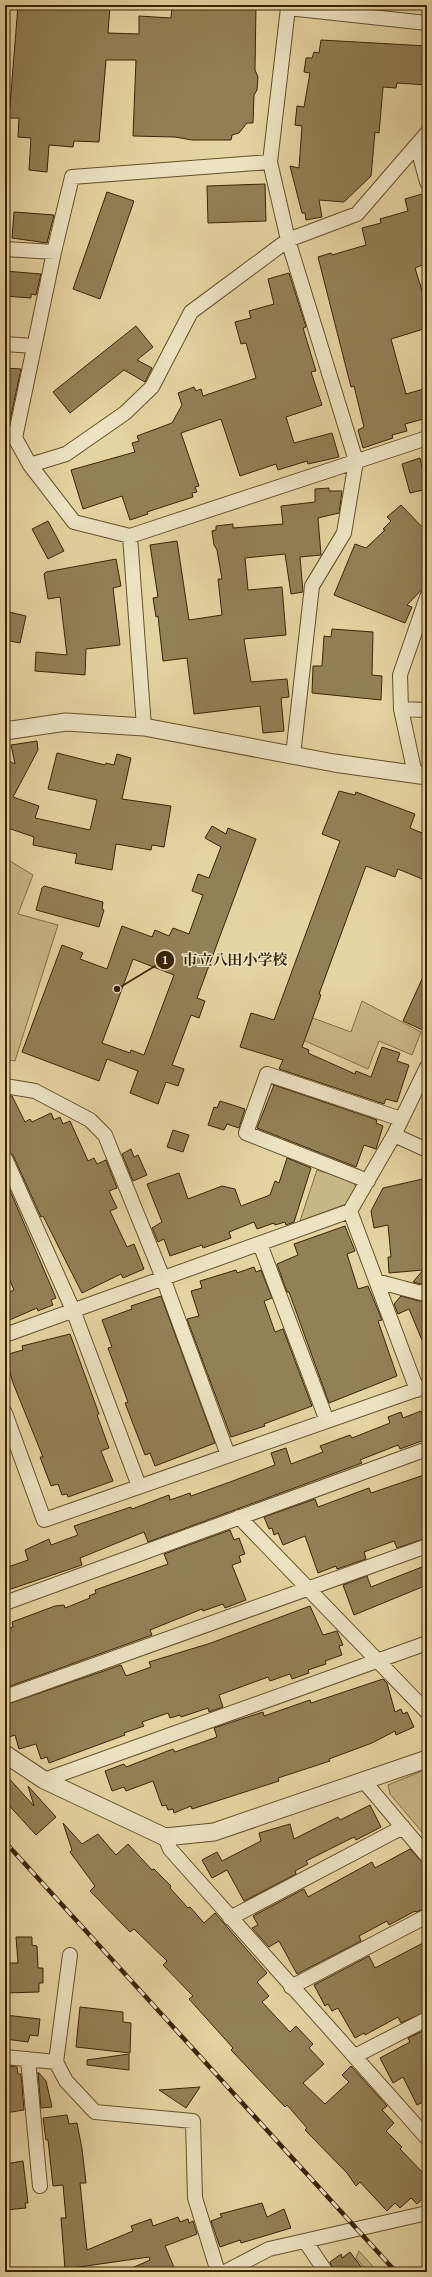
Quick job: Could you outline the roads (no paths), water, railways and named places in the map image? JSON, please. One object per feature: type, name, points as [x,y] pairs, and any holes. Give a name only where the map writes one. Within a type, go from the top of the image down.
[{"type":"street","points":[[293,755],[312,586],[344,533],[356,461],[288,240],[270,162],[288,8],[427,23]]},
{"type":"street","points":[[30,465],[66,454],[125,413],[152,387],[191,312],[288,240],[357,214],[427,133]]},
{"type":"street","points":[[417,145],[427,182]]},
{"type":"street","points":[[270,162],[72,177],[34,346],[10,438],[74,522],[130,536],[427,438]]},
{"type":"street","points":[[5,249],[54,252]]},
{"type":"street","points":[[5,344],[34,346]]},
{"type":"street","points":[[130,536],[144,727]]},
{"type":"street","points":[[5,731],[66,722],[144,727],[334,763],[421,775],[401,709],[400,675],[427,597]]},
{"type":"street","points":[[401,709],[427,710]]},
{"type":"street","points":[[5,1335],[350,1211],[394,1135],[427,1067]]},
{"type":"street","points":[[368,1181],[246,1133],[267,1074],[401,1119]]},
{"type":"street","points":[[5,1086],[35,1091],[90,1120],[105,1135],[163,1278],[228,1455]]},
{"type":"street","points":[[394,1135],[427,1150]]},
{"type":"street","points":[[5,1158],[73,1310],[139,1486]]},
{"type":"street","points":[[5,1413],[9,1436],[44,1520],[422,1388],[376,1281],[350,1211]]},
{"type":"street","points":[[260,1244],[327,1421]]},
{"type":"street","points":[[376,1281],[421,1293],[427,1290]]},
{"type":"street","points":[[5,1603],[427,1449]]},
{"type":"street","points":[[239,1517],[427,1712]]},
{"type":"street","points":[[5,1697],[427,1546]]},
{"type":"street","points":[[44,1780],[427,1643]]},
{"type":"street","points":[[5,1754],[44,1780],[165,1837],[214,1832],[427,1759]]},
{"type":"street","points":[[363,1780],[427,1856]]},
{"type":"street","points":[[230,1918],[403,1827]]},
{"type":"street","points":[[165,1837],[170,1849],[230,1918],[291,1987],[424,2130]]},
{"type":"street","points":[[291,1987],[427,1916]]},
{"type":"street","points":[[70,1955],[56,2062],[66,2081],[95,2112],[193,2121],[195,2198],[218,2272]]},
{"type":"street","points":[[355,2056],[427,2019]]},
{"type":"street","points":[[5,2057],[56,2062]]},
{"type":"street","points":[[28,2059],[40,2186]]},
{"type":"street","points":[[225,2272],[270,2249],[427,2213]]},
{"type":"street","points":[[305,2241],[326,2272]]},
{"type":"railway","points":[[5,1842],[396,2272]]},
{"type":"place","name":"市立八田小学校","points":[[117,989]]}]
